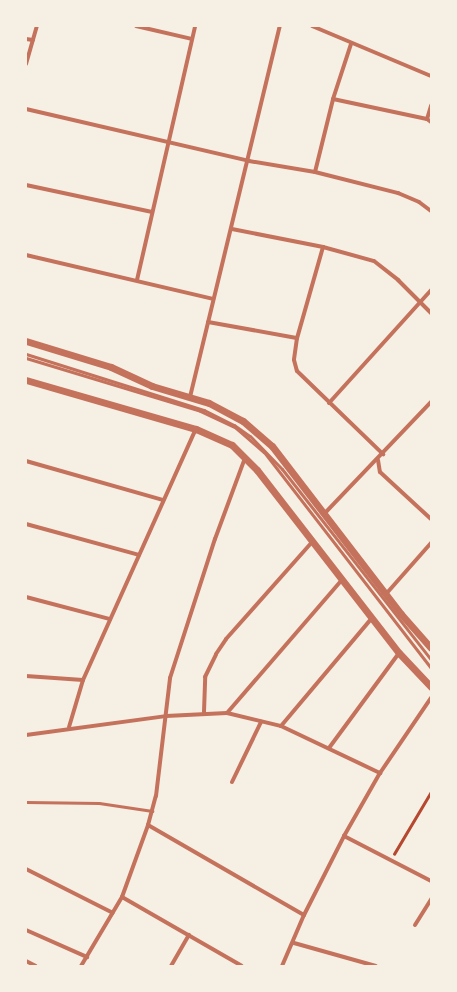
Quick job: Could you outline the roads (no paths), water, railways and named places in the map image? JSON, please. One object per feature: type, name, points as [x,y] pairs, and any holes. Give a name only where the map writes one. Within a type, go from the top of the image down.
[{"type":"street","points":[[26,64],[37,26]]},
{"type":"street","points":[[136,26],[192,39]]},
{"type":"street","points":[[137,280],[195,26]]},
{"type":"street","points":[[190,397],[213,299],[249,161],[280,26]]},
{"type":"street","points":[[312,26],[351,44],[431,76]]},
{"type":"street","points":[[26,39],[33,40]]},
{"type":"street","points":[[315,172],[333,99],[351,44]]},
{"type":"street","points":[[333,99],[429,120],[431,106]]},
{"type":"street","points":[[26,110],[249,161],[315,172],[404,195],[431,211]]},
{"type":"street","points":[[26,185],[152,212]]},
{"type":"street","points":[[232,229],[323,247],[374,261],[398,280],[419,303],[431,313]]},
{"type":"street","points":[[323,247],[298,338],[294,360],[297,371],[383,454]]},
{"type":"street","points":[[26,255],[213,299]]},
{"type":"street","points":[[329,403],[431,290]]},
{"type":"street","points":[[208,322],[298,338]]},
{"type":"street","points":[[26,341],[111,367],[152,386],[190,397],[227,411],[259,433],[272,446],[386,594],[431,648]]},
{"type":"street","points":[[26,380],[196,429],[232,445],[245,458],[399,653],[431,687]]},
{"type":"street","points":[[324,514],[378,460],[431,402]]},
{"type":"street","points":[[69,727],[83,680],[196,429]]},
{"type":"street","points":[[81,966],[122,897],[148,825],[152,811],[170,678],[245,458]]},
{"type":"street","points":[[378,460],[380,472],[431,519]]},
{"type":"street","points":[[26,461],[163,500]]},
{"type":"street","points":[[26,524],[139,556]]},
{"type":"street","points":[[204,712],[205,677],[216,654],[226,638],[312,542]]},
{"type":"street","points":[[386,594],[431,543]]},
{"type":"street","points":[[227,713],[342,580]]},
{"type":"street","points":[[26,596],[110,619]]},
{"type":"street","points":[[281,726],[372,618]]},
{"type":"street","points":[[329,748],[399,653]]},
{"type":"street","points":[[26,676],[83,680]]},
{"type":"street","points":[[282,966],[294,942],[304,915],[344,836],[380,773],[431,698]]},
{"type":"street","points":[[26,735],[69,727],[166,716],[204,712],[227,713],[281,726],[380,773]]},
{"type":"street","points":[[232,782],[261,722]]},
{"type":"street","points":[[148,825],[304,915]]},
{"type":"street","points":[[344,836],[431,881]]},
{"type":"street","points":[[26,869],[113,913]]},
{"type":"street","points":[[122,897],[242,966]]},
{"type":"street","points":[[415,925],[431,899]]},
{"type":"street","points":[[26,930],[87,957]]},
{"type":"street","points":[[171,966],[189,935]]},
{"type":"street","points":[[294,942],[376,966]]},
{"type":"street","points":[[26,961],[36,966]]},
{"type":"lane","points":[[26,354],[204,410],[234,424],[250,436],[282,469],[431,660]]},
{"type":"lane","points":[[26,358],[200,411],[236,428],[264,452],[431,668]]},
{"type":"lane","points":[[26,802],[100,803],[152,811]]}]
